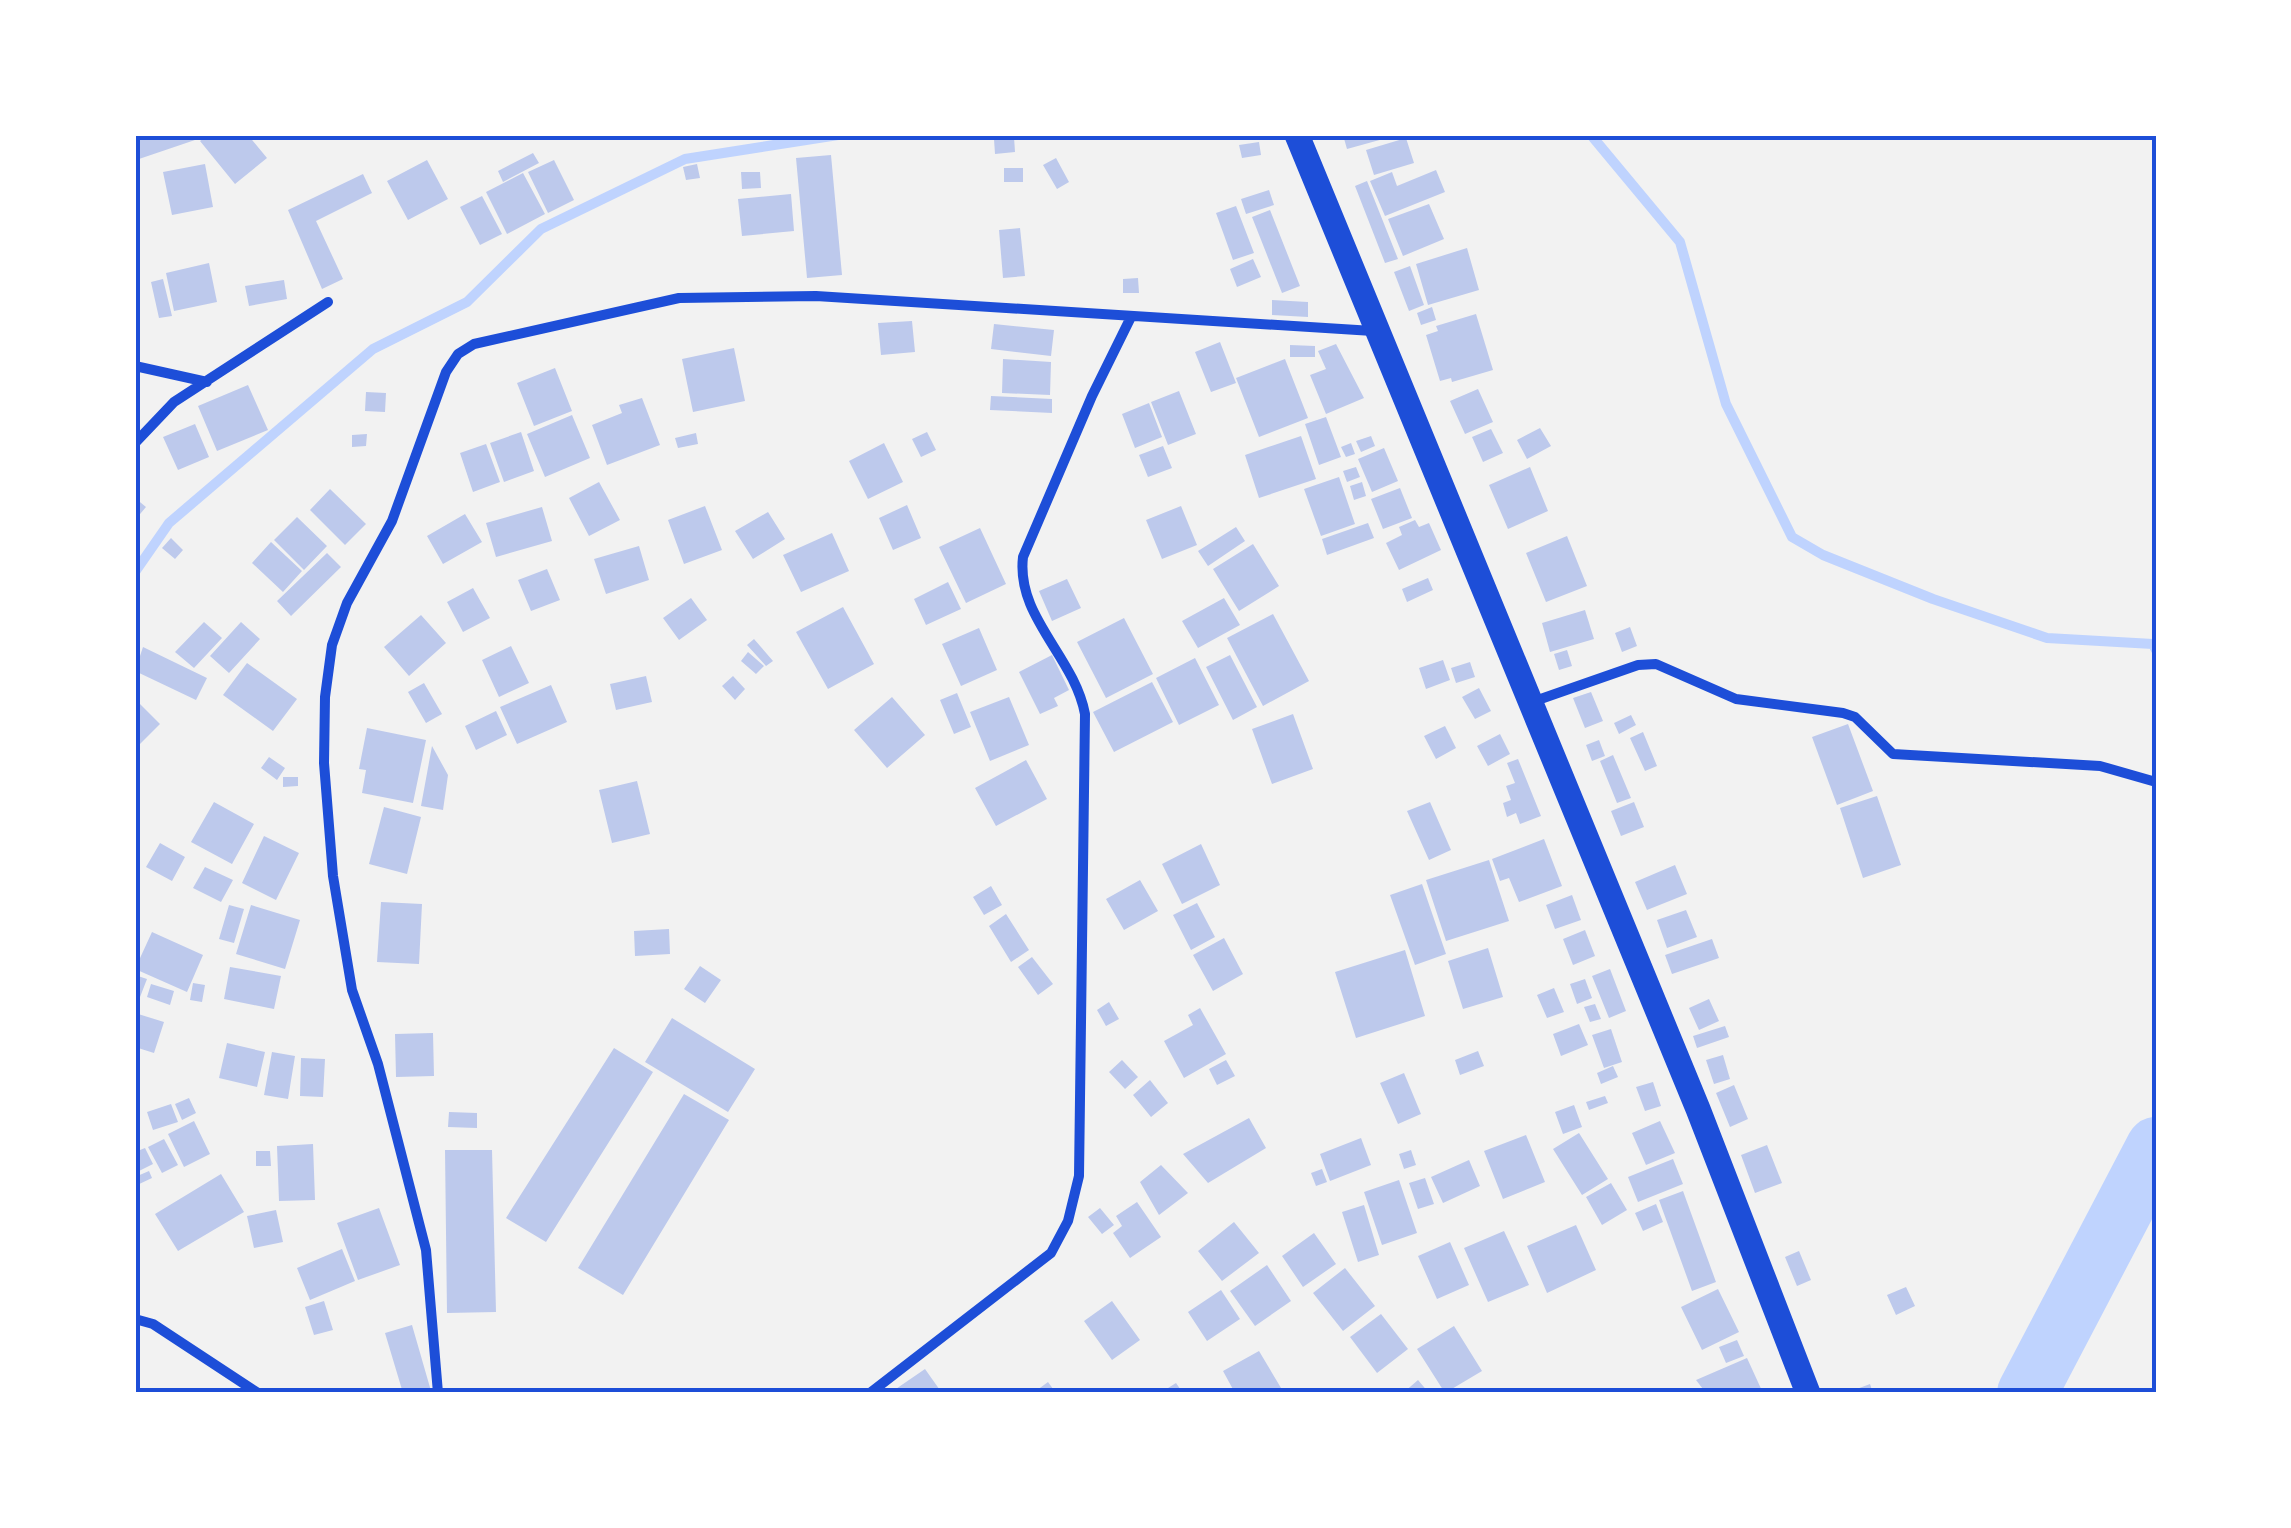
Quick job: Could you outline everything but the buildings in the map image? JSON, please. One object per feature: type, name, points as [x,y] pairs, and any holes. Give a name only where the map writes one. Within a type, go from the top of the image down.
[{"type":"highway","points":[[1297,135],[1374,331],[1532,702],[1698,1109],[1808,1393]]},
{"type":"street","points":[[438,1393],[426,1250],[378,1064],[352,990],[341,933],[324,763],[324,697],[332,645],[347,603],[392,521],[446,372],[458,354],[474,344],[678,298],[816,296],[1374,331]]},
{"type":"street","points":[[135,443],[166,409],[328,302]]},
{"type":"street","points":[[870,1393],[1051,1253],[1068,1221],[1080,1176],[1085,714],[1080,688],[1026,600],[1020,582],[1023,556],[1092,396],[1131,318]]},
{"type":"street","points":[[135,366],[208,382]]},
{"type":"street","points":[[1532,702],[1638,665],[1656,664],[1736,698],[1855,717],[1894,754],[2100,766],[2156,782]]},
{"type":"street","points":[[135,1319],[153,1324],[258,1393]]},
{"type":"street","points":[[282,1393],[318,1393]]},
{"type":"waterway","points":[[135,572],[169,523],[373,349],[467,302],[541,229],[685,159],[838,135]]},
{"type":"waterway","points":[[1591,135],[1680,242],[1726,404],[1792,537],[1823,555],[1933,599],[2047,638],[2153,644],[2156,650]]},
{"type":"waterway","points":[[2027,1393],[2156,1147]]}]
